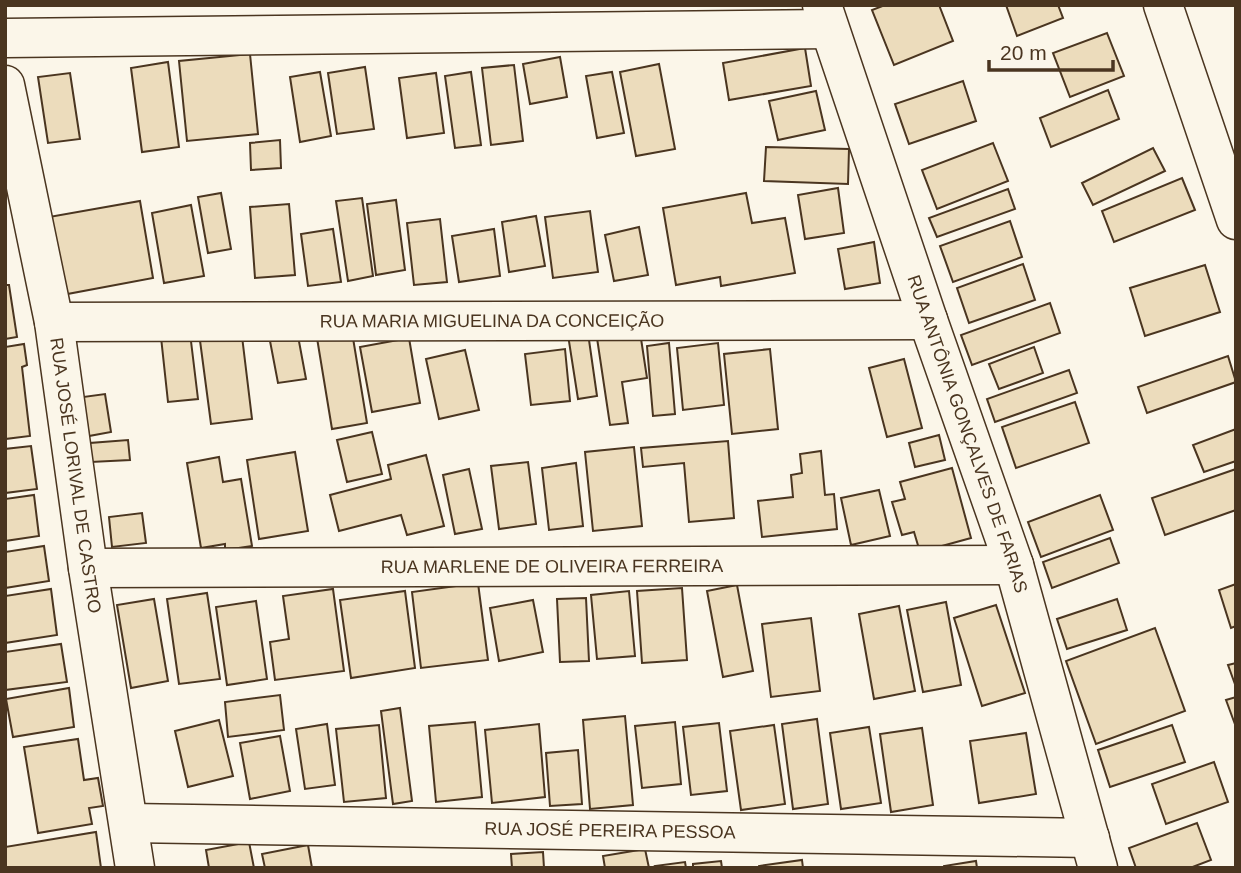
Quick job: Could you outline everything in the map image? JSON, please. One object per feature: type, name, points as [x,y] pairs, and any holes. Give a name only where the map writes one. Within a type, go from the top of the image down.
[{"type":"street","points":[[1163,5],[1234,208]]},
{"type":"street","points":[[5,38],[826,17]]},
{"type":"street","name":"RUA ANTÔNIA GONÇALVES DE FARIAS","points":[[826,17],[1014,565],[1094,853]]},
{"type":"street","name":"RUA JOSÉ LORIVAL DE CASTRO","points":[[5,85],[54,322],[88,568],[135,868]]},
{"type":"street","name":"RUA MARIA MIGUELINA DA CONCEIÇÃO","points":[[54,322],[928,320]]},
{"type":"street","name":"RUA MARLENE DE OLIVEIRA FERREIRA","points":[[88,568],[1014,565]]},
{"type":"street","name":"RUA JOSÉ PEREIRA PESSOA","points":[[129,823],[1094,853]]},
{"type":"building","points":[[885,5],[939,5],[953,41],[894,65],[872,10]]},
{"type":"building","points":[[1006,5],[1058,5],[1063,18],[1017,36]]},
{"type":"building","points":[[1107,33],[1124,76],[1070,97],[1053,53]]},
{"type":"building","points":[[805,48],[811,86],[729,100],[723,63]]},
{"type":"building","points":[[250,54],[258,134],[187,141],[179,61]]},
{"type":"building","points":[[560,57],[567,97],[530,104],[523,64]]},
{"type":"building","points":[[168,62],[179,147],[142,152],[131,68]]},
{"type":"building","points":[[659,64],[675,149],[636,156],[620,72]]},
{"type":"building","points":[[514,65],[523,141],[491,145],[482,68]]},
{"type":"building","points":[[365,67],[374,129],[337,134],[328,73]]},
{"type":"building","points":[[320,72],[331,136],[300,142],[290,77]]},
{"type":"building","points":[[471,72],[481,145],[455,148],[445,76]]},
{"type":"building","points":[[612,72],[624,133],[597,138],[586,76]]},
{"type":"building","points":[[70,73],[80,139],[48,143],[38,77]]},
{"type":"building","points":[[436,73],[444,133],[407,138],[399,78]]},
{"type":"building","points":[[963,81],[976,121],[909,144],[895,104]]},
{"type":"building","points":[[1108,90],[1119,119],[1051,147],[1040,118]]},
{"type":"building","points":[[816,91],[825,130],[778,140],[769,101]]},
{"type":"building","points":[[280,140],[281,168],[251,170],[250,143]]},
{"type":"building","points":[[993,143],[1008,181],[937,209],[922,170]]},
{"type":"building","points":[[766,147],[849,149],[848,184],[764,181]]},
{"type":"building","points":[[1153,148],[1165,171],[1093,205],[1082,183]]},
{"type":"building","points":[[1182,178],[1195,210],[1114,242],[1102,211]]},
{"type":"building","points":[[838,188],[844,233],[805,239],[798,195]]},
{"type":"building","points":[[1008,189],[1015,209],[937,237],[929,218]]},
{"type":"building","points":[[221,193],[231,249],[208,253],[198,197]]},
{"type":"building","points":[[746,193],[752,223],[785,218],[795,273],[721,286],[720,277],[676,285],[663,208]]},
{"type":"building","points":[[362,198],[373,276],[348,281],[336,201]]},
{"type":"building","points":[[396,200],[405,270],[376,275],[367,204]]},
{"type":"building","points":[[140,201],[153,278],[62,295],[49,217]]},
{"type":"building","points":[[289,204],[295,275],[255,278],[250,207]]},
{"type":"building","points":[[191,205],[204,276],[164,283],[152,213]]},
{"type":"building","points":[[590,211],[598,272],[553,278],[545,217]]},
{"type":"building","points":[[536,216],[545,266],[509,272],[502,222]]},
{"type":"building","points":[[440,219],[447,282],[414,285],[407,223]]},
{"type":"building","points":[[1010,221],[1022,257],[953,282],[940,246]]},
{"type":"building","points":[[639,227],[648,275],[614,281],[605,235]]},
{"type":"building","points":[[333,229],[341,282],[308,286],[301,234]]},
{"type":"building","points":[[494,229],[500,276],[459,282],[452,236]]},
{"type":"building","points":[[874,242],[880,283],[845,289],[838,249]]},
{"type":"building","points":[[1023,264],[1035,300],[969,323],[957,288]]},
{"type":"building","points":[[1205,265],[1220,312],[1145,336],[1130,288]]},
{"type":"building","points":[[5,285],[9,285],[17,337],[5,339]]},
{"type":"building","points":[[1050,303],[1060,333],[972,365],[961,335]]},
{"type":"building","points":[[241,328],[252,419],[211,424],[199,333]]},
{"type":"building","points":[[352,332],[367,423],[332,429],[317,338]]},
{"type":"building","points":[[640,332],[647,378],[622,382],[628,423],[610,425],[597,338]]},
{"type":"building","points":[[190,333],[198,399],[168,402],[161,337]]},
{"type":"building","points":[[588,333],[597,396],[578,399],[568,335]]},
{"type":"building","points":[[298,336],[306,379],[278,383],[270,341]]},
{"type":"building","points":[[409,338],[420,403],[372,412],[360,347]]},
{"type":"building","points":[[669,343],[675,414],[653,416],[647,346]]},
{"type":"building","points":[[718,343],[724,405],[683,410],[677,348]]},
{"type":"building","points":[[24,344],[27,365],[22,367],[30,436],[5,439],[5,347]]},
{"type":"building","points":[[1034,347],[1043,373],[999,389],[989,364]]},
{"type":"building","points":[[565,349],[570,401],[531,405],[525,354]]},
{"type":"building","points":[[770,349],[778,429],[732,434],[724,354]]},
{"type":"building","points":[[465,350],[479,410],[439,419],[426,359]]},
{"type":"building","points":[[1228,356],[1236,382],[1147,413],[1138,387]]},
{"type":"building","points":[[904,359],[922,428],[887,437],[869,368]]},
{"type":"building","points":[[1069,370],[1077,393],[995,422],[987,399]]},
{"type":"building","points":[[105,394],[111,432],[89,436],[83,397]]},
{"type":"building","points":[[1075,402],[1089,443],[1016,468],[1002,427]]},
{"type":"building","points":[[1236,429],[1236,461],[1204,472],[1193,445]]},
{"type":"building","points":[[372,432],[382,474],[347,482],[337,440]]},
{"type":"building","points":[[939,435],[945,460],[915,467],[909,443]]},
{"type":"building","points":[[128,440],[130,460],[91,462],[90,443]]},
{"type":"building","points":[[728,441],[734,518],[689,522],[684,463],[643,467],[641,448]]},
{"type":"building","points":[[31,446],[37,489],[5,493],[5,449]]},
{"type":"building","points":[[634,447],[642,526],[593,531],[585,452]]},
{"type":"building","points":[[821,451],[825,495],[834,494],[837,529],[762,537],[758,501],[793,497],[791,475],[802,473],[800,454]]},
{"type":"building","points":[[295,452],[308,531],[259,539],[247,460]]},
{"type":"building","points":[[426,455],[444,526],[407,535],[401,515],[339,531],[330,495],[391,479],[388,465]]},
{"type":"building","points":[[219,457],[223,482],[241,479],[252,546],[225,550],[225,544],[201,548],[187,463]]},
{"type":"building","points":[[528,462],[536,524],[499,529],[491,466]]},
{"type":"building","points":[[576,463],[583,526],[549,530],[542,468]]},
{"type":"building","points":[[952,468],[971,538],[920,552],[914,532],[902,535],[892,502],[905,499],[900,482]]},
{"type":"building","points":[[469,469],[482,529],[455,534],[443,475]]},
{"type":"building","points":[[1236,469],[1236,510],[1165,535],[1152,498]]},
{"type":"building","points":[[879,490],[890,536],[851,545],[841,498]]},
{"type":"building","points":[[34,495],[39,536],[5,541],[5,499]]},
{"type":"building","points":[[1100,495],[1113,530],[1041,557],[1028,522]]},
{"type":"building","points":[[142,513],[146,543],[112,547],[109,517]]},
{"type":"building","points":[[1110,538],[1119,563],[1052,588],[1043,562]]},
{"type":"building","points":[[44,546],[49,581],[5,588],[5,552]]},
{"type":"building","points":[[478,583],[488,660],[421,668],[412,592]]},
{"type":"building","points":[[1236,584],[1236,626],[1231,628],[1219,590]]},
{"type":"building","points":[[737,585],[753,671],[723,677],[707,591]]},
{"type":"building","points":[[682,588],[687,660],[642,663],[637,591]]},
{"type":"building","points":[[51,589],[57,635],[5,643],[5,596]]},
{"type":"building","points":[[333,589],[344,671],[275,680],[270,642],[289,639],[283,596]]},
{"type":"building","points":[[405,591],[415,668],[351,678],[340,600]]},
{"type":"building","points":[[629,591],[635,656],[597,659],[591,595]]},
{"type":"building","points":[[207,593],[220,679],[179,684],[167,599]]},
{"type":"building","points":[[586,598],[589,661],[560,662],[557,599]]},
{"type":"building","points":[[154,599],[168,681],[131,688],[117,605]]},
{"type":"building","points":[[1117,599],[1127,630],[1067,649],[1057,619]]},
{"type":"building","points":[[533,600],[543,652],[499,661],[490,608]]},
{"type":"building","points":[[256,601],[267,679],[227,685],[216,607]]},
{"type":"building","points":[[946,602],[961,685],[923,692],[907,610]]},
{"type":"building","points":[[996,605],[1025,693],[982,706],[954,618]]},
{"type":"building","points":[[899,606],[915,691],[874,699],[859,614]]},
{"type":"building","points":[[811,618],[820,691],[771,697],[762,624]]},
{"type":"building","points":[[1155,628],[1185,711],[1096,744],[1066,661]]},
{"type":"building","points":[[61,644],[67,682],[5,690],[5,652]]},
{"type":"building","points":[[1236,663],[1236,687],[1228,665]]},
{"type":"building","points":[[69,688],[74,727],[13,737],[6,699]]},
{"type":"building","points":[[280,695],[284,730],[228,737],[225,702]]},
{"type":"building","points":[[1236,697],[1236,727],[1226,700]]},
{"type":"building","points":[[400,708],[412,801],[393,804],[381,711]]},
{"type":"building","points":[[625,716],[633,805],[590,809],[583,720]]},
{"type":"building","points":[[817,719],[828,804],[793,809],[782,724]]},
{"type":"building","points":[[219,720],[233,776],[188,787],[175,731]]},
{"type":"building","points":[[475,722],[482,797],[436,802],[429,726]]},
{"type":"building","points":[[675,722],[681,784],[642,788],[635,726]]},
{"type":"building","points":[[719,723],[727,791],[691,795],[683,727]]},
{"type":"building","points":[[327,724],[335,785],[305,789],[296,729]]},
{"type":"building","points":[[539,724],[545,797],[492,803],[485,730]]},
{"type":"building","points":[[379,725],[386,798],[344,802],[336,729]]},
{"type":"building","points":[[774,725],[785,804],[741,810],[730,731]]},
{"type":"building","points":[[1172,725],[1185,762],[1110,787],[1098,750]]},
{"type":"building","points":[[869,727],[881,803],[841,809],[830,733]]},
{"type":"building","points":[[922,728],[933,805],[891,812],[880,734]]},
{"type":"building","points":[[1026,733],[1036,794],[979,803],[970,741]]},
{"type":"building","points":[[280,736],[290,791],[250,799],[240,743]]},
{"type":"building","points":[[78,739],[84,780],[98,778],[103,806],[89,808],[92,824],[38,833],[24,747]]},
{"type":"building","points":[[578,750],[582,804],[550,806],[546,753]]},
{"type":"building","points":[[1214,762],[1228,802],[1166,824],[1152,784]]},
{"type":"building","points":[[1197,823],[1211,860],[1190,868],[1136,868],[1129,848]]},
{"type":"building","points":[[96,832],[101,868],[6,868],[5,847]]},
{"type":"building","points":[[249,842],[254,868],[209,868],[206,850]]},
{"type":"building","points":[[308,845],[312,868],[265,868],[262,854]]},
{"type":"building","points":[[645,849],[649,868],[605,868],[603,856]]},
{"type":"building","points":[[543,852],[544,868],[512,868],[511,854]]},
{"type":"building","points":[[802,860],[803,868],[759,868],[759,866]]},
{"type":"building","points":[[721,861],[722,868],[693,868],[693,864]]},
{"type":"building","points":[[976,861],[977,868],[944,868],[944,866]]},
{"type":"building","points":[[685,862],[686,868],[655,866]]}]
